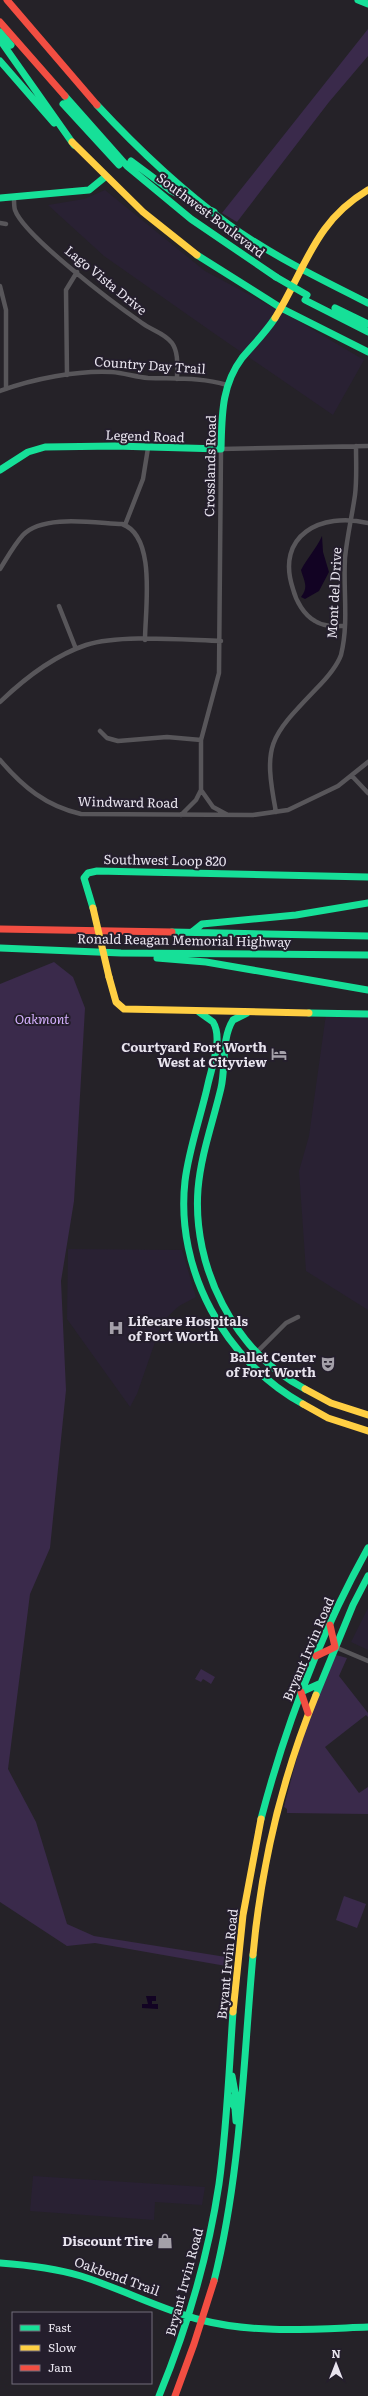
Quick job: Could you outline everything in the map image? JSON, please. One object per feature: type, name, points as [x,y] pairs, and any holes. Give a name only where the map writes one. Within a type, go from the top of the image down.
[{"type":"main road","name":"Southwest Boulevard","points":[[7,0],[120,130],[149,158],[239,231],[301,269],[368,303]]},
{"type":"main road","points":[[358,0],[368,4]]},
{"type":"main road","name":"Southwest Boulevard","points":[[0,22],[118,155],[139,176],[191,219],[275,280]]},
{"type":"main road","name":"Southwest Boulevard","points":[[0,32],[90,136],[132,177],[183,220],[275,280],[368,332]]},
{"type":"main road","points":[[0,40],[74,145]]},
{"type":"main road","points":[[0,61],[74,145],[105,177],[190,249],[280,308],[368,352]]},
{"type":"main road","points":[[118,155],[127,157],[169,190],[191,203],[214,212]]},
{"type":"main road","points":[[0,198],[14,198],[89,190],[105,177]]},
{"type":"main road","name":"Crosslands Road","points":[[221,449],[223,398],[227,385],[238,364],[273,320],[334,214],[347,202],[368,190]]},
{"type":"main road","name":"Southwest Boulevard","points":[[306,297],[368,324]]},
{"type":"main road","name":"Legend Road","points":[[0,470],[28,452],[45,447],[115,446],[221,449]]},
{"type":"main road","name":"Southwest Loop 820","points":[[368,876],[97,871],[88,873],[84,878],[109,977],[116,1002],[120,1008],[199,1012],[368,1014]]},
{"type":"main road","points":[[192,932],[202,924],[296,915],[368,903]]},
{"type":"main road","name":"Ronald Reagan Memorial Highway","points":[[0,929],[368,936]]},
{"type":"main road","name":"Ronald Reagan Memorial Highway","points":[[0,948],[121,953],[368,955]]},
{"type":"main road","points":[[121,953],[133,957],[206,962],[368,990]]},
{"type":"main road","points":[[199,1012],[211,1020],[216,1036],[210,1078],[185,1183],[184,1212],[189,1247],[197,1278],[213,1316],[247,1362],[287,1395],[328,1418],[368,1431]]},
{"type":"main road","points":[[247,1012],[234,1019],[230,1028],[223,1081],[199,1178],[197,1204],[199,1232],[209,1275],[226,1313],[256,1354],[290,1381],[334,1405],[368,1415]]},
{"type":"main road","points":[[192,1151],[204,1156]]},
{"type":"main road","points":[[197,1278],[209,1275]]},
{"type":"main road","points":[[328,1418],[334,1405]]},
{"type":"main road","name":"Bryant Irvin Road","points":[[159,2396],[189,2316],[214,2213],[228,2095],[246,1894],[269,1790],[301,1692],[356,1568],[368,1548]]},
{"type":"main road","name":"Bryant Irvin Road","points":[[175,2396],[202,2320],[228,2216],[239,2130],[249,1987],[261,1888],[280,1803],[308,1713],[319,1684],[368,1576]]},
{"type":"main road","points":[[316,1656],[335,1647],[330,1624]]},
{"type":"main road","points":[[308,1713],[301,1692],[319,1684]]},
{"type":"main road","points":[[230,2072],[233,2079],[236,2098],[241,2107]]},
{"type":"main road","points":[[228,2095],[235,2108],[236,2123],[239,2130]]},
{"type":"main road","points":[[214,2213],[228,2216]]},
{"type":"main road","name":"Oakbend Trail","points":[[0,2263],[32,2264],[72,2272],[189,2316],[202,2320],[241,2327],[368,2327]]},
{"type":"street","name":"Lago Vista Drive","points":[[14,198],[15,210],[29,230],[77,272],[146,327],[167,337],[174,346],[177,378]]},
{"type":"street","points":[[0,223],[6,224]]},
{"type":"street","points":[[67,375],[66,290],[77,272]]},
{"type":"street","points":[[0,286],[6,310],[6,389]]},
{"type":"street","name":"Country Day Trail","points":[[0,391],[67,375],[88,372],[112,372],[146,378],[200,379],[227,385]]},
{"type":"street","name":"Mont del Drive","points":[[276,812],[268,774],[269,758],[275,738],[286,720],[322,683],[340,656],[345,626],[345,559],[356,478],[356,446]]},
{"type":"street","name":"Legend Road","points":[[221,449],[368,446]]},
{"type":"street","points":[[124,525],[143,479],[148,448]]},
{"type":"street","name":"Crosslands Road","points":[[201,790],[201,740],[219,673],[221,641],[221,449]]},
{"type":"street","points":[[345,626],[324,625],[308,616],[296,598],[289,571],[291,553],[295,543],[304,533],[315,525],[327,521],[350,520],[368,523]]},
{"type":"street","points":[[0,569],[22,536],[40,525],[72,521],[124,525],[137,535],[145,553],[145,640]]},
{"type":"street","points":[[59,606],[76,649]]},
{"type":"street","points":[[0,702],[33,672],[87,644],[111,641],[145,640],[221,641]]},
{"type":"street","points":[[100,731],[107,738],[118,741],[168,737],[201,740]]},
{"type":"street","name":"Windward Road","points":[[0,760],[27,790],[44,801],[72,812],[82,814],[181,815],[227,815],[288,810],[303,804],[352,776],[368,762]]},
{"type":"street","points":[[352,776],[368,793]]},
{"type":"street","points":[[181,815],[193,804],[201,790],[213,807],[227,815]]},
{"type":"street","points":[[247,1362],[286,1323],[298,1317]]},
{"type":"street","points":[[335,1647],[368,1661]]},
{"type":"shaded area","points":[[105,190],[205,271],[295,319],[364,360],[333,415],[104,256],[48,205],[84,199]]},
{"type":"shaded area","points":[[322,536],[323,552],[329,572],[319,591],[305,599],[301,597],[305,587],[301,570]]},
{"type":"shaded area","points":[[326,1014],[368,1014],[368,1310],[306,1271],[299,1171],[309,1136]]},
{"type":"shaded area","name":"Lifecare Hospitals of Fort Worth","points":[[68,1249],[182,1250],[196,1297],[179,1306],[162,1322],[137,1394],[130,1407],[67,1319]]},
{"type":"shaded area","points":[[368,1608],[368,1650],[351,1642]]},
{"type":"shaded area","points":[[146,1996],[156,1996],[156,2001],[152,2001],[152,2004],[158,2004],[158,2009],[142,2008],[142,2004],[148,2004]]},
{"type":"shaded area","points":[[33,2176],[205,2187],[202,2205],[155,2202],[154,2220],[30,2211]]},
{"type":"green space","points":[[368,29],[368,56],[329,102],[237,222],[222,213]]},
{"type":"green space","name":"Oakmont","points":[[54,962],[73,977],[85,1008],[74,1201],[61,1281],[66,1390],[50,1548],[30,1594],[8,1769],[36,1822],[67,1924],[94,1936],[226,1957],[226,1966],[95,1943],[67,1946],[0,1902],[0,984]]},
{"type":"green space","points":[[336,1655],[347,1658],[339,1676],[368,1713],[368,1717],[366,1715],[325,1747],[359,1793],[368,1787],[368,1814],[287,1813],[287,1809],[284,1807],[312,1710],[319,1690]]},
{"type":"green space","points":[[201,1669],[215,1677],[211,1684],[203,1679],[201,1682],[195,1679]]},
{"type":"green space","points":[[344,1896],[366,1904],[357,1928],[336,1920]]},
{"type":"traffic: fast","points":[[358,0],[368,4]]},
{"type":"traffic: fast","points":[[0,32],[11,45]]},
{"type":"traffic: fast","points":[[0,40],[74,145]]},
{"type":"traffic: fast","points":[[0,61],[54,123]]},
{"type":"traffic: fast","points":[[65,96],[127,166],[191,219],[276,277]]},
{"type":"traffic: fast","points":[[63,104],[119,165]]},
{"type":"traffic: fast","points":[[97,105],[160,168],[210,211],[261,246],[314,276],[368,303]]},
{"type":"traffic: fast","points":[[131,161],[170,190],[214,212]]},
{"type":"traffic: fast","points":[[0,198],[89,190],[105,177]]},
{"type":"traffic: fast","points":[[197,255],[281,308],[368,352]]},
{"type":"traffic: fast","points":[[276,277],[307,295]]},
{"type":"traffic: fast","points":[[305,300],[368,332]]},
{"type":"traffic: fast","points":[[335,308],[368,324]]},
{"type":"traffic: fast","points":[[0,470],[28,452],[45,447],[115,446],[221,449],[224,402],[230,379],[242,358],[275,318]]},
{"type":"traffic: fast","points":[[93,908],[84,878],[88,873],[97,871],[368,877]]},
{"type":"traffic: fast","points":[[192,932],[202,924],[296,915],[368,903]]},
{"type":"traffic: fast","points":[[172,932],[368,936]]},
{"type":"traffic: fast","points":[[0,948],[121,953],[368,955]]},
{"type":"traffic: fast","points":[[157,958],[206,962],[368,990]]},
{"type":"traffic: fast","points":[[199,1012],[213,1022],[216,1029],[217,1044],[214,1061],[189,1156],[185,1181],[184,1214],[188,1247],[197,1279],[211,1310],[229,1338],[250,1364],[275,1386],[303,1404]]},
{"type":"traffic: fast","points":[[247,1013],[233,1020],[229,1028],[225,1044],[221,1088],[202,1163],[198,1189],[198,1218],[202,1248],[210,1277],[238,1330],[257,1353],[280,1373],[305,1389]]},
{"type":"traffic: fast","points":[[309,1013],[368,1014]]},
{"type":"traffic: fast","points":[[261,1819],[293,1714],[306,1680],[335,1613],[368,1548]]},
{"type":"traffic: fast","points":[[316,1695],[353,1605],[368,1576]]},
{"type":"traffic: fast","points":[[301,1692],[319,1684]]},
{"type":"traffic: fast","points":[[214,2281],[223,2241],[236,2160],[253,1955]]},
{"type":"traffic: fast","points":[[159,2396],[179,2344],[203,2265],[209,2238],[219,2184],[224,2141],[233,2012]]},
{"type":"traffic: fast","points":[[232,2076],[236,2098],[240,2106]]},
{"type":"traffic: fast","points":[[228,2095],[235,2108],[236,2121]]},
{"type":"traffic: fast","points":[[0,2263],[41,2267],[81,2276],[171,2310],[201,2320],[221,2324],[284,2330],[368,2327]]},
{"type":"traffic: slow","points":[[72,142],[143,212],[197,255]]},
{"type":"traffic: slow","points":[[275,318],[323,231],[335,216],[368,190]]},
{"type":"traffic: slow","points":[[93,908],[109,977]]},
{"type":"traffic: slow","points":[[109,977],[116,1002],[124,1009],[309,1013]]},
{"type":"traffic: slow","points":[[305,1389],[331,1403],[368,1415]]},
{"type":"traffic: slow","points":[[303,1404],[328,1418],[368,1431]]},
{"type":"traffic: slow","points":[[253,1955],[261,1888],[267,1856],[283,1790],[316,1695]]},
{"type":"traffic: slow","points":[[233,2012],[243,1915],[261,1819]]},
{"type":"traffic: jam","points":[[7,0],[97,105]]},
{"type":"traffic: jam","points":[[0,22],[65,96]]},
{"type":"traffic: jam","points":[[0,929],[172,932]]},
{"type":"traffic: jam","points":[[316,1656],[335,1647],[330,1625]]},
{"type":"traffic: jam","points":[[301,1692],[308,1713]]},
{"type":"traffic: jam","points":[[175,2396],[194,2344],[214,2281]]},
{"type":"place","name":"Courtyard Fort Worth West at Cityview","points":[[279,1054]]},
{"type":"place","name":"Lifecare Hospitals of Fort Worth","points":[[116,1328]]},
{"type":"place","name":"Ballet Center of Fort Worth","points":[[328,1364]]},
{"type":"place","name":"Discount Tire","points":[[165,2241]]}]
